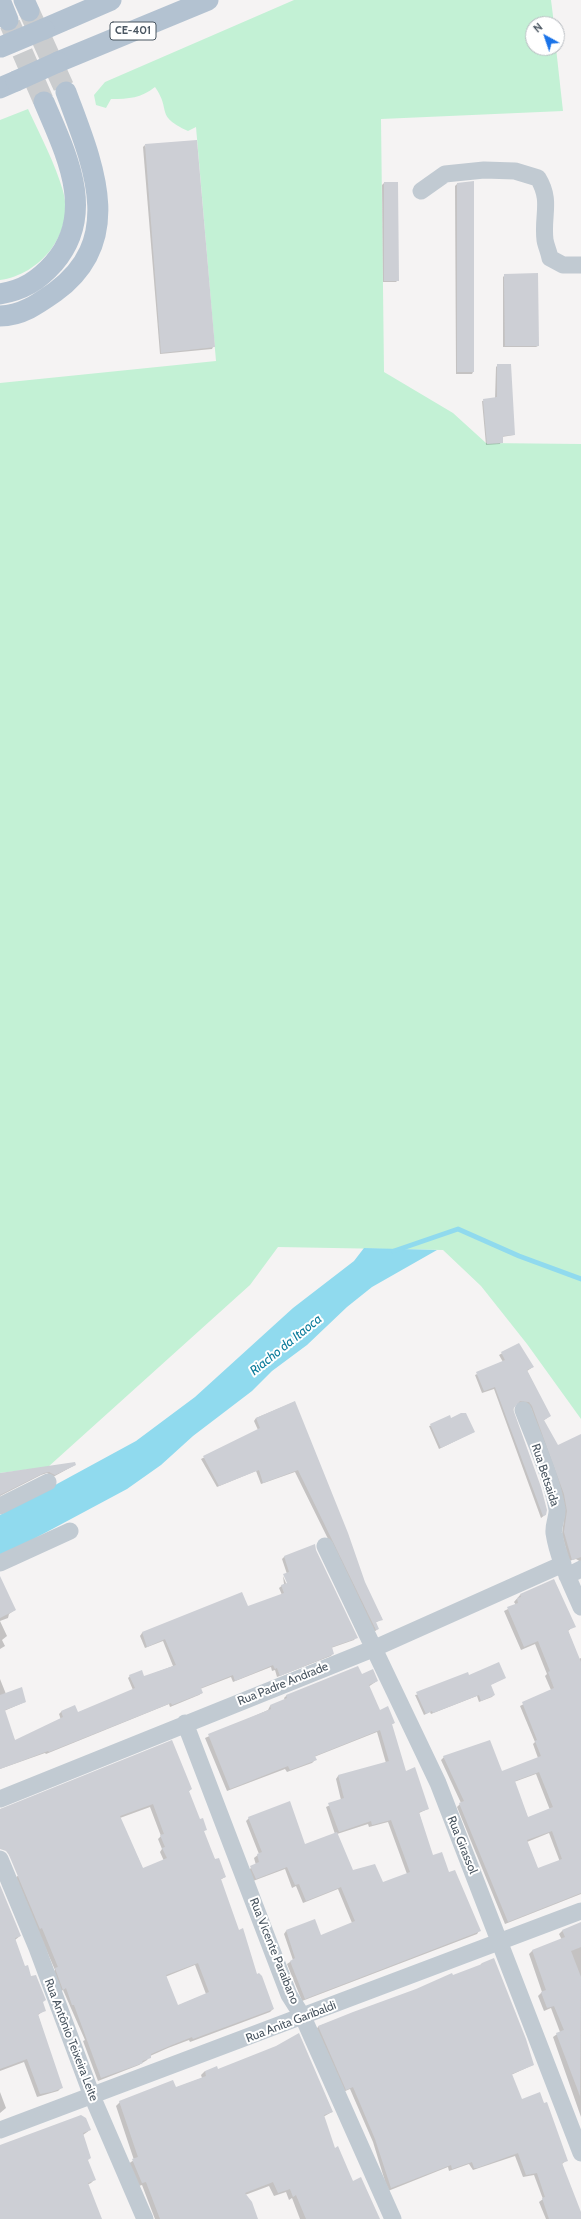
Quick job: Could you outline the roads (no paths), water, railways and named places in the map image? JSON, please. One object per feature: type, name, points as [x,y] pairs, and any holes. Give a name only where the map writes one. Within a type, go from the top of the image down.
[{"type":"main road","points":[[0,0],[8,20]]},
{"type":"main road","points":[[1,47],[110,0]]},
{"type":"main road","name":"CE-401","points":[[8,84],[208,0]]},
{"type":"main road","points":[[0,316],[10,316],[34,307],[67,283],[90,250],[99,222],[94,169],[66,92]]},
{"type":"main road","points":[[0,294],[19,291],[44,274],[64,251],[75,222],[76,198],[72,173],[44,102]]},
{"type":"street","points":[[421,191],[445,174],[484,170],[515,171],[538,178],[545,189],[547,205],[545,239],[550,258],[563,265],[581,265]]},
{"type":"street","name":"Rua Betsaida","points":[[523,1410],[547,1472],[557,1511],[553,1523],[554,1533],[570,1569],[581,1607]]},
{"type":"street","points":[[0,1506],[48,1482]]},
{"type":"street","points":[[0,1563],[70,1531]]},
{"type":"street","name":"Rua Girassol","points":[[325,1546],[375,1648],[438,1783],[581,2153]]},
{"type":"street","name":"Rua Padre Andrade","points":[[0,1799],[185,1723],[570,1569]]},
{"type":"street","name":"Rua Vicente Paraibano","points":[[185,1723],[289,1995],[303,2017],[393,2219]]},
{"type":"street","name":"Rua Antônio Teixeira Leite","points":[[0,1859],[37,1948],[92,2096],[145,2219]]},
{"type":"street","name":"Rua Anita Garibaldi","points":[[0,2130],[501,1943],[581,1911]]},
{"type":"water","points":[[364,1248],[437,1250],[372,1287],[347,1307],[307,1345],[272,1371],[252,1391],[193,1436],[161,1465],[127,1489],[0,1557],[0,1515],[136,1441],[195,1397],[293,1308],[354,1261]]},
{"type":"waterway","name":"Riacho da Itaoca","points":[[394,1251],[458,1229],[519,1256],[581,1279]]},
{"type":"tunnel","points":[[29,11],[66,92]]},
{"type":"tunnel","points":[[10,24],[44,102]]}]
